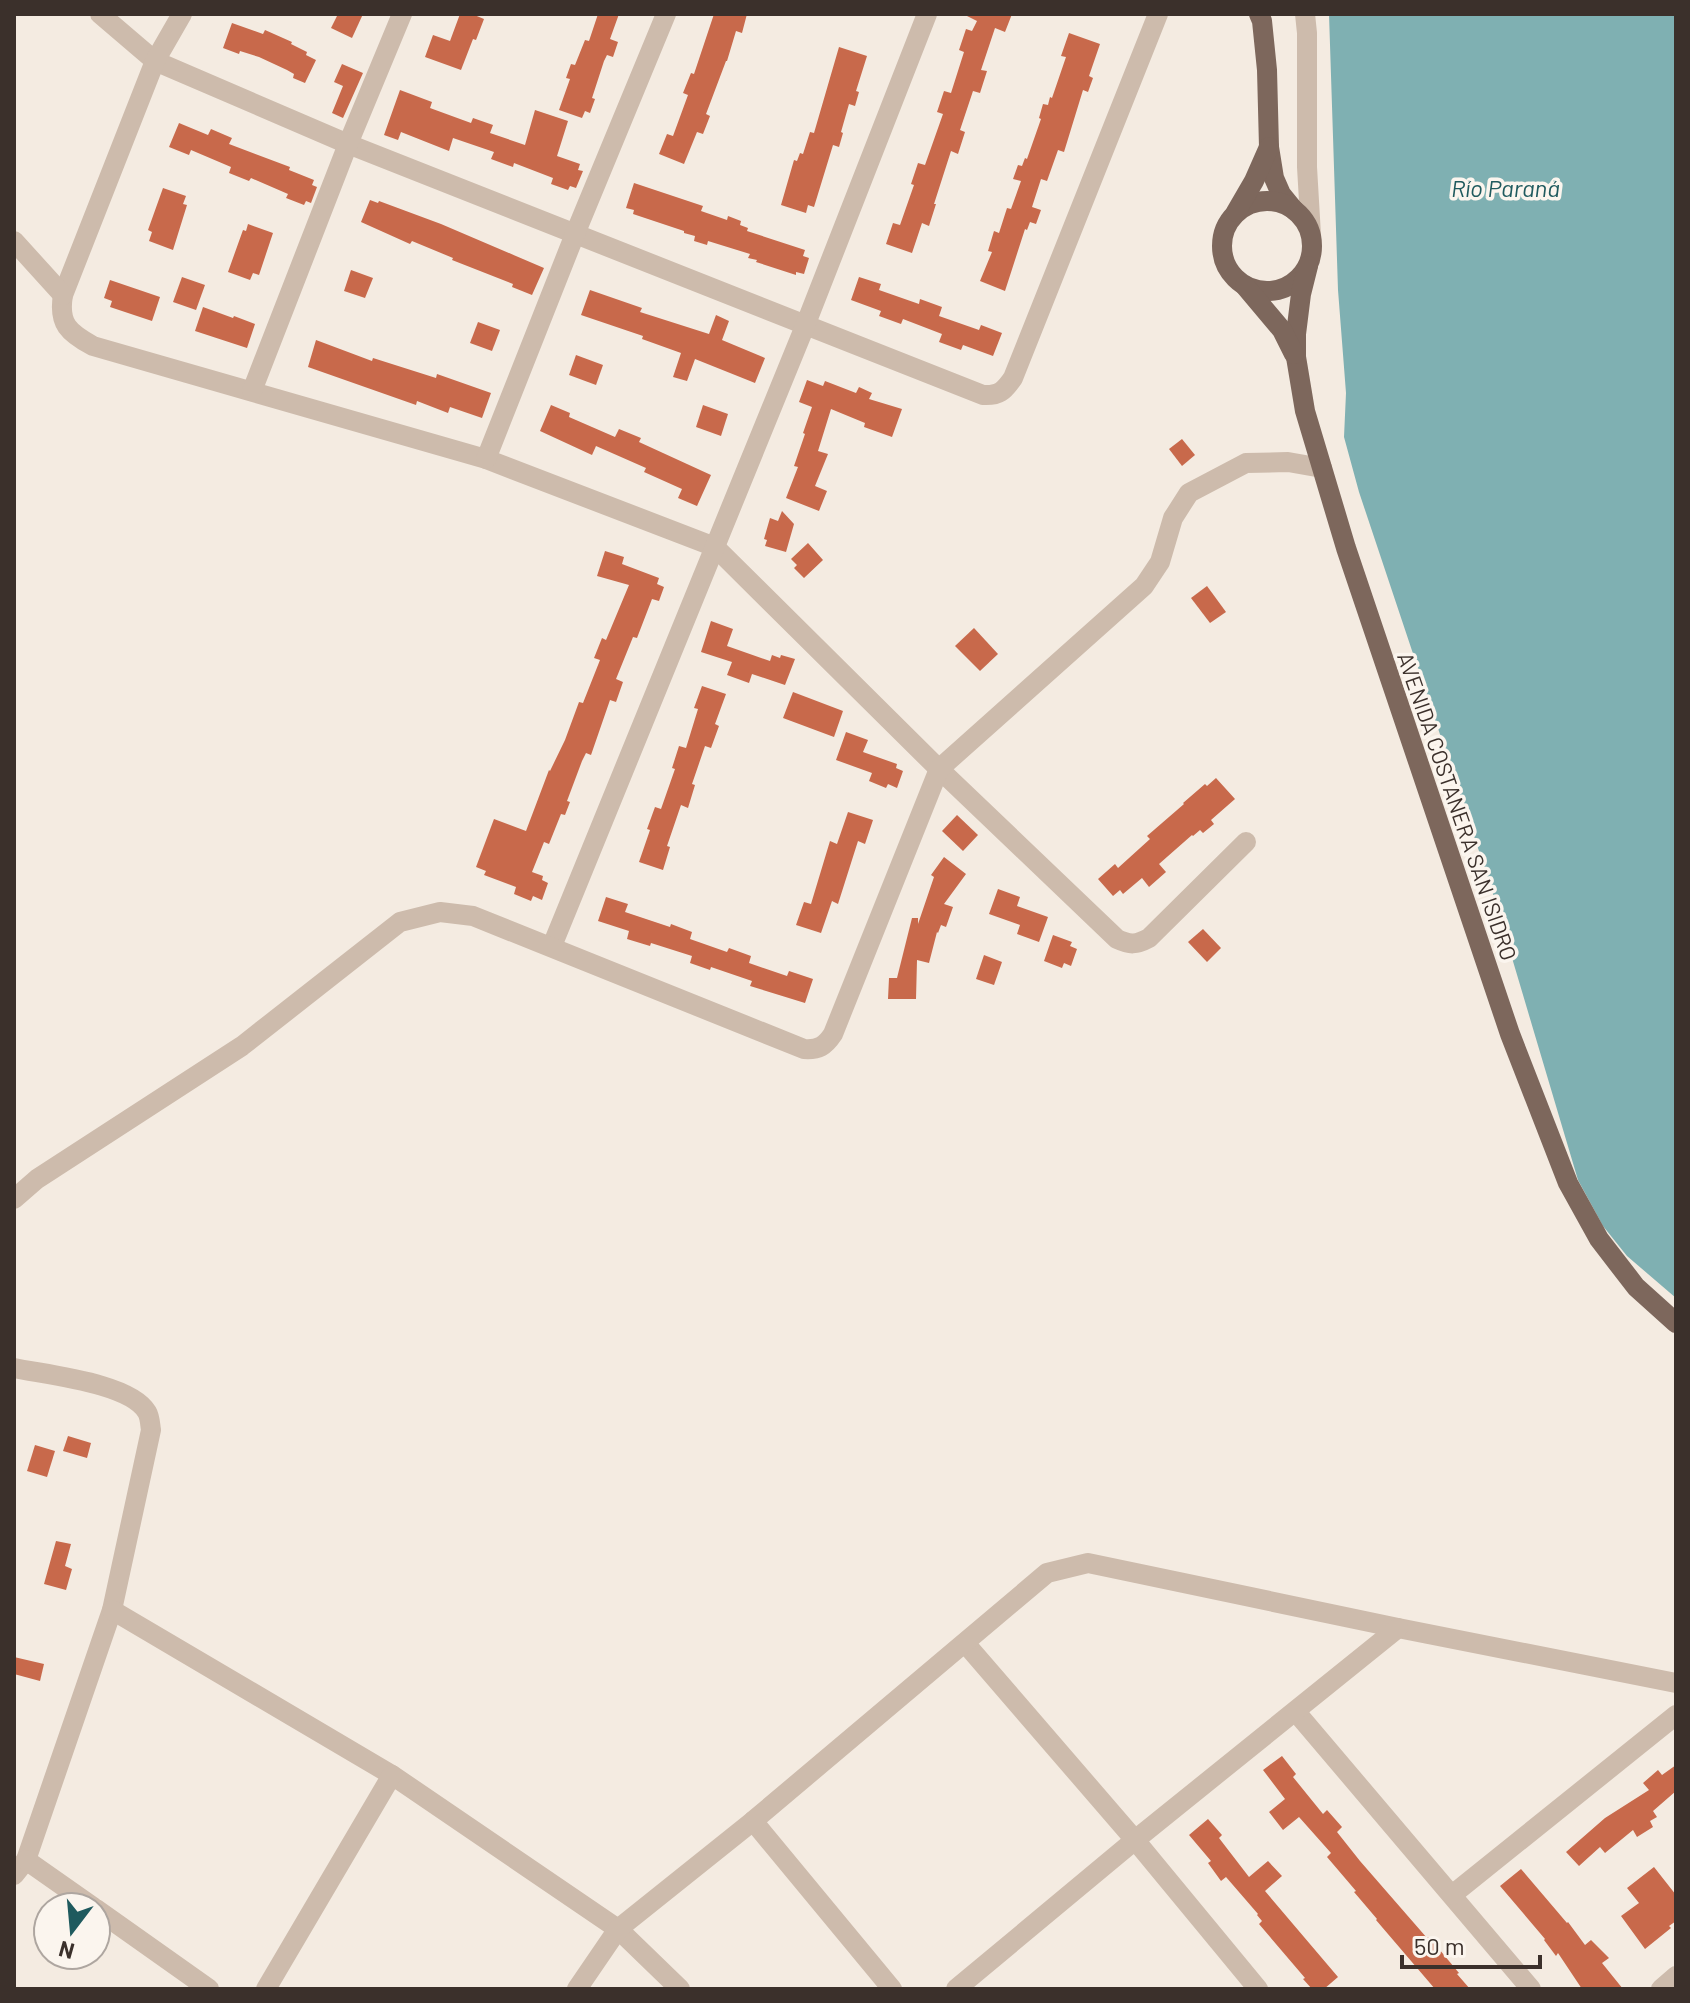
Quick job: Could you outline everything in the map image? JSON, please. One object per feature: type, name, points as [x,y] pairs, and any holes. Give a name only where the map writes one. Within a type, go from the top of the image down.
[{"type":"main road","points":[[1259,14],[1267,70],[1269,147],[1274,178],[1281,194],[1305,221],[1311,235]]},
{"type":"main road","points":[[1269,147],[1254,181],[1225,229],[1223,255],[1235,278],[1282,330],[1296,357]]},
{"type":"main road","points":[[1232,218],[1250,204],[1262,202],[1273,202],[1294,210]]},
{"type":"main road","name":"AVENIDA COSTANERA SAN ISIDRO","points":[[1311,235],[1313,251],[1301,294],[1296,357],[1305,411],[1346,548],[1510,1034],[1568,1183],[1599,1239],[1636,1287],[1675,1321]]},
{"type":"main road","points":[[1245,286],[1259,291],[1288,287],[1300,278],[1308,266]]},
{"type":"street","points":[[100,14],[155,61],[348,144],[983,395],[1005,391],[1013,378],[1158,14]]},
{"type":"street","points":[[182,14],[155,61],[63,295],[61,307],[64,322],[73,335],[93,346],[486,459],[715,547],[939,769],[1117,939],[1127,944],[1138,944],[1149,938],[1246,842]]},
{"type":"street","points":[[252,391],[402,14]]},
{"type":"street","points":[[486,459],[666,14]]},
{"type":"street","points":[[552,946],[805,326],[927,14]]},
{"type":"street","name":"AVENIDA COSTANERA SAN ISIDRO","points":[[1305,14],[1311,235]]},
{"type":"street","points":[[14,241],[63,295]]},
{"type":"street","points":[[14,1199],[37,1179],[242,1046],[400,922],[440,912],[473,916],[804,1049],[815,1050],[826,1044],[833,1034],[939,769],[1144,586],[1160,562],[1173,518],[1189,493],[1246,463],[1288,462],[1322,468]]},
{"type":"street","points":[[14,1368],[113,1388],[133,1397],[149,1413],[151,1430],[112,1610],[20,1867],[63,1891]]},
{"type":"street","points":[[577,1989],[618,1929],[753,1821],[1047,1573],[1088,1563],[1676,1683]]},
{"type":"street","points":[[112,1610],[392,1775],[618,1929],[680,1989]]},
{"type":"street","points":[[956,1989],[1398,1628]]},
{"type":"street","points":[[965,1643],[1135,1840],[1258,1989]]},
{"type":"street","points":[[1296,1712],[1531,1989]]},
{"type":"street","points":[[1452,1895],[1676,1715]]},
{"type":"street","points":[[266,1989],[392,1775]]},
{"type":"street","points":[[753,1821],[892,1989]]},
{"type":"street","points":[[112,1921],[209,1989]]},
{"type":"street","points":[[1661,1989],[1676,1976]]},
{"type":"water","name":"Río Paraná","points":[[1329,14],[1676,14],[1676,1298],[1627,1256],[1603,1226],[1578,1180],[1490,884],[1359,492],[1344,437],[1346,393],[1338,290]]},
{"type":"building","points":[[338,14],[363,14],[352,38],[331,28]]},
{"type":"building","points":[[460,14],[472,14],[484,19],[461,70],[425,57],[433,35],[450,41]]},
{"type":"building","points":[[598,14],[619,14],[610,39],[618,42],[613,57],[607,55],[604,61],[590,113],[585,111],[582,118],[559,110],[570,79],[566,78],[571,64],[575,65],[585,40],[589,41]]},
{"type":"building","points":[[714,14],[747,14],[742,33],[736,31],[706,114],[710,116],[703,134],[697,132],[684,164],[659,154],[667,134],[673,136],[688,95],[683,93],[691,73],[694,74]]},
{"type":"building","points":[[963,14],[1012,14],[1005,32],[995,28],[981,70],[987,71],[980,93],[973,91],[960,130],[965,132],[958,154],[951,151],[929,226],[922,223],[912,253],[886,244],[893,223],[900,225],[918,163],[925,165],[943,114],[937,112],[944,91],[951,93],[964,52],[959,50],[966,29],[972,31],[977,21]]},
{"type":"building","points":[[232,23],[263,34],[265,30],[307,52],[306,55],[316,60],[305,83],[293,78],[294,74],[287,70],[259,57],[223,48]]},
{"type":"building","points":[[1069,33],[1100,44],[1089,76],[1093,78],[1088,92],[1083,90],[1064,152],[1058,150],[1047,181],[1041,179],[1032,207],[1041,210],[1036,224],[1030,222],[1025,229],[1005,291],[980,281],[992,252],[988,251],[994,231],[999,233],[1021,181],[1013,179],[1018,165],[1022,166],[1027,159],[1043,104],[1048,105],[1052,98],[1066,57],[1061,56]]},
{"type":"building","points":[[839,47],[867,56],[856,91],[859,92],[855,106],[849,104],[839,147],[833,145],[814,207],[808,205],[806,213],[781,205],[794,160],[797,161],[800,153],[803,154],[810,132],[814,133]]},
{"type":"building","points":[[342,64],[363,73],[343,118],[332,113],[343,86],[334,82]]},
{"type":"building","points":[[400,90],[432,102],[430,108],[471,123],[473,118],[493,125],[490,133],[525,145],[535,110],[568,121],[557,156],[580,164],[578,170],[583,171],[576,188],[570,186],[568,190],[551,184],[553,178],[514,163],[513,167],[491,159],[494,152],[453,138],[449,151],[401,132],[398,140],[384,135]]},
{"type":"building","points":[[179,123],[208,135],[211,129],[232,138],[229,144],[290,167],[289,170],[314,180],[312,185],[317,187],[311,203],[306,201],[304,205],[286,198],[288,194],[251,178],[249,181],[229,173],[231,167],[191,150],[189,155],[169,147]]},
{"type":"building","points":[[634,183],[703,206],[701,211],[727,220],[728,216],[741,221],[740,225],[748,228],[747,231],[805,250],[803,256],[809,258],[804,274],[796,272],[796,275],[756,262],[748,258],[750,254],[708,241],[707,245],[694,241],[695,236],[684,231],[633,214],[634,210],[626,208]]},
{"type":"building","points":[[163,188],[186,196],[183,204],[187,205],[173,250],[149,241],[152,232],[148,230]]},
{"type":"building","points":[[370,200],[441,224],[544,268],[532,295],[453,258],[412,241],[410,244],[361,222]]},
{"type":"building","points":[[248,224],[273,233],[259,275],[253,273],[250,280],[228,272]]},
{"type":"building","points":[[351,270],[373,278],[365,298],[344,291]]},
{"type":"building","points":[[182,277],[205,285],[196,310],[173,302]]},
{"type":"building","points":[[859,277],[881,284],[879,290],[919,304],[920,299],[942,307],[939,316],[979,330],[981,325],[1002,333],[993,356],[963,345],[961,350],[939,342],[942,334],[903,319],[901,324],[879,316],[881,311],[851,300]]},
{"type":"building","points":[[110,280],[160,297],[152,321],[110,307],[112,301],[104,298]]},
{"type":"building","points":[[590,290],[642,308],[640,312],[709,334],[716,315],[729,321],[722,340],[765,358],[755,383],[695,359],[687,381],[673,377],[681,353],[581,315]]},
{"type":"building","points":[[203,307],[255,324],[247,348],[195,331]]},
{"type":"building","points":[[478,322],[500,330],[492,351],[470,343]]},
{"type":"building","points":[[316,340],[372,361],[373,358],[436,378],[437,374],[491,393],[482,418],[450,407],[448,413],[417,401],[416,405],[308,367]]},
{"type":"building","points":[[576,355],[603,365],[596,385],[569,375]]},
{"type":"building","points":[[807,380],[823,386],[825,381],[856,393],[859,387],[872,393],[869,399],[902,409],[892,437],[864,427],[865,423],[831,409],[818,451],[828,454],[815,486],[827,491],[819,511],[786,498],[798,467],[794,466],[812,407],[799,402]]},
{"type":"building","points":[[551,405],[570,413],[569,417],[615,437],[619,429],[641,438],[639,442],[711,475],[697,506],[678,498],[682,489],[644,472],[646,468],[596,446],[592,455],[540,431]]},
{"type":"building","points":[[703,405],[728,414],[721,436],[696,427]]},
{"type":"building","points":[[1182,439],[1195,455],[1182,466],[1169,449]]},
{"type":"building","points":[[782,511],[794,524],[786,552],[765,546],[767,540],[764,539],[770,518],[778,521]]},
{"type":"building","points":[[808,543],[823,560],[804,578],[794,568],[797,565],[791,559]]},
{"type":"building","points":[[605,551],[624,557],[622,564],[659,578],[657,584],[664,587],[659,601],[652,599],[637,638],[633,637],[616,679],[623,682],[616,702],[610,700],[591,755],[586,753],[582,761],[565,815],[561,814],[549,844],[544,842],[532,872],[543,876],[542,880],[548,883],[542,900],[533,896],[531,901],[514,894],[516,887],[484,875],[486,871],[476,867],[494,819],[526,831],[579,702],[583,703],[600,660],[594,658],[602,638],[606,640],[629,585],[597,576]]},
{"type":"building","points":[[1207,586],[1226,612],[1210,623],[1191,598]]},
{"type":"building","points":[[711,621],[733,629],[727,646],[770,661],[772,655],[795,659],[785,685],[752,674],[749,683],[727,675],[732,662],[701,652]]},
{"type":"building","points":[[974,628],[998,654],[980,671],[955,646]]},
{"type":"building","points":[[702,686],[726,694],[715,724],[719,726],[711,748],[705,746],[692,784],[695,785],[688,808],[681,805],[667,846],[670,847],[663,870],[639,862],[655,807],[661,809],[675,769],[672,768],[679,746],[686,748]]},
{"type":"building","points":[[793,692],[843,711],[834,737],[783,718]]},
{"type":"building","points":[[846,732],[868,740],[863,752],[897,764],[896,768],[903,771],[897,788],[888,784],[886,788],[869,781],[872,773],[836,760]]},
{"type":"building","points":[[1216,778],[1235,799],[1211,820],[1214,824],[1203,833],[1200,830],[1192,835],[1159,864],[1166,872],[1149,887],[1142,878],[1123,894],[1120,890],[1113,896],[1098,879],[1115,864],[1118,868],[1150,839],[1147,836],[1205,784],[1207,786]]},
{"type":"building","points":[[848,812],[873,820],[865,844],[858,841],[838,904],[832,901],[821,933],[796,925],[804,902],[811,904],[830,841],[837,844]]},
{"type":"building","points":[[957,815],[978,835],[963,851],[942,831]]},
{"type":"building","points":[[944,857],[966,874],[944,904],[953,907],[946,927],[941,925],[937,932],[929,963],[917,960],[916,999],[888,999],[889,978],[897,978],[912,918],[918,918],[918,924],[934,877],[931,875]]},
{"type":"building","points":[[998,889],[1020,897],[1017,906],[1048,917],[1039,942],[1017,934],[1020,925],[989,914]]},
{"type":"building","points":[[606,897],[628,904],[625,912],[692,932],[690,939],[727,952],[729,948],[751,956],[749,963],[787,976],[789,971],[813,979],[805,1003],[750,986],[752,981],[690,963],[692,956],[627,939],[629,931],[598,921]]},
{"type":"building","points":[[1203,929],[1221,948],[1207,962],[1188,942]]},
{"type":"building","points":[[1053,935],[1072,942],[1070,946],[1077,949],[1071,966],[1064,963],[1062,968],[1044,961]]},
{"type":"building","points":[[984,955],[1002,962],[994,985],[976,979]]},
{"type":"building","points":[[68,1436],[91,1443],[87,1458],[63,1451]]},
{"type":"building","points":[[35,1445],[55,1451],[47,1477],[27,1471]]},
{"type":"building","points":[[56,1541],[71,1544],[65,1566],[72,1569],[66,1590],[44,1584]]},
{"type":"building","points":[[14,1657],[44,1664],[40,1681],[14,1674]]},
{"type":"building","points":[[1282,1756],[1296,1774],[1293,1777],[1323,1814],[1327,1810],[1342,1827],[1337,1832],[1360,1861],[1429,1937],[1470,1989],[1435,1989],[1376,1920],[1327,1857],[1331,1853],[1299,1817],[1283,1830],[1269,1812],[1285,1799],[1263,1770]]},
{"type":"building","points":[[1676,1765],[1676,1791],[1653,1811],[1657,1817],[1650,1821],[1653,1827],[1637,1837],[1633,1830],[1605,1853],[1600,1847],[1579,1866],[1566,1852],[1605,1818],[1649,1790],[1643,1783],[1658,1770],[1662,1775]]},
{"type":"building","points":[[1208,1819],[1249,1877],[1268,1861],[1282,1876],[1265,1891],[1338,1977],[1324,1989],[1312,1989],[1259,1924],[1262,1921],[1258,1914],[1226,1877],[1221,1881],[1208,1863],[1211,1861],[1189,1835]]},
{"type":"building","points":[[1654,1867],[1676,1895],[1676,1921],[1645,1949],[1621,1916],[1639,1903],[1627,1888]]},
{"type":"building","points":[[1521,1869],[1585,1945],[1591,1940],[1609,1958],[1602,1963],[1623,1989],[1582,1989],[1558,1953],[1556,1956],[1500,1886]]}]
